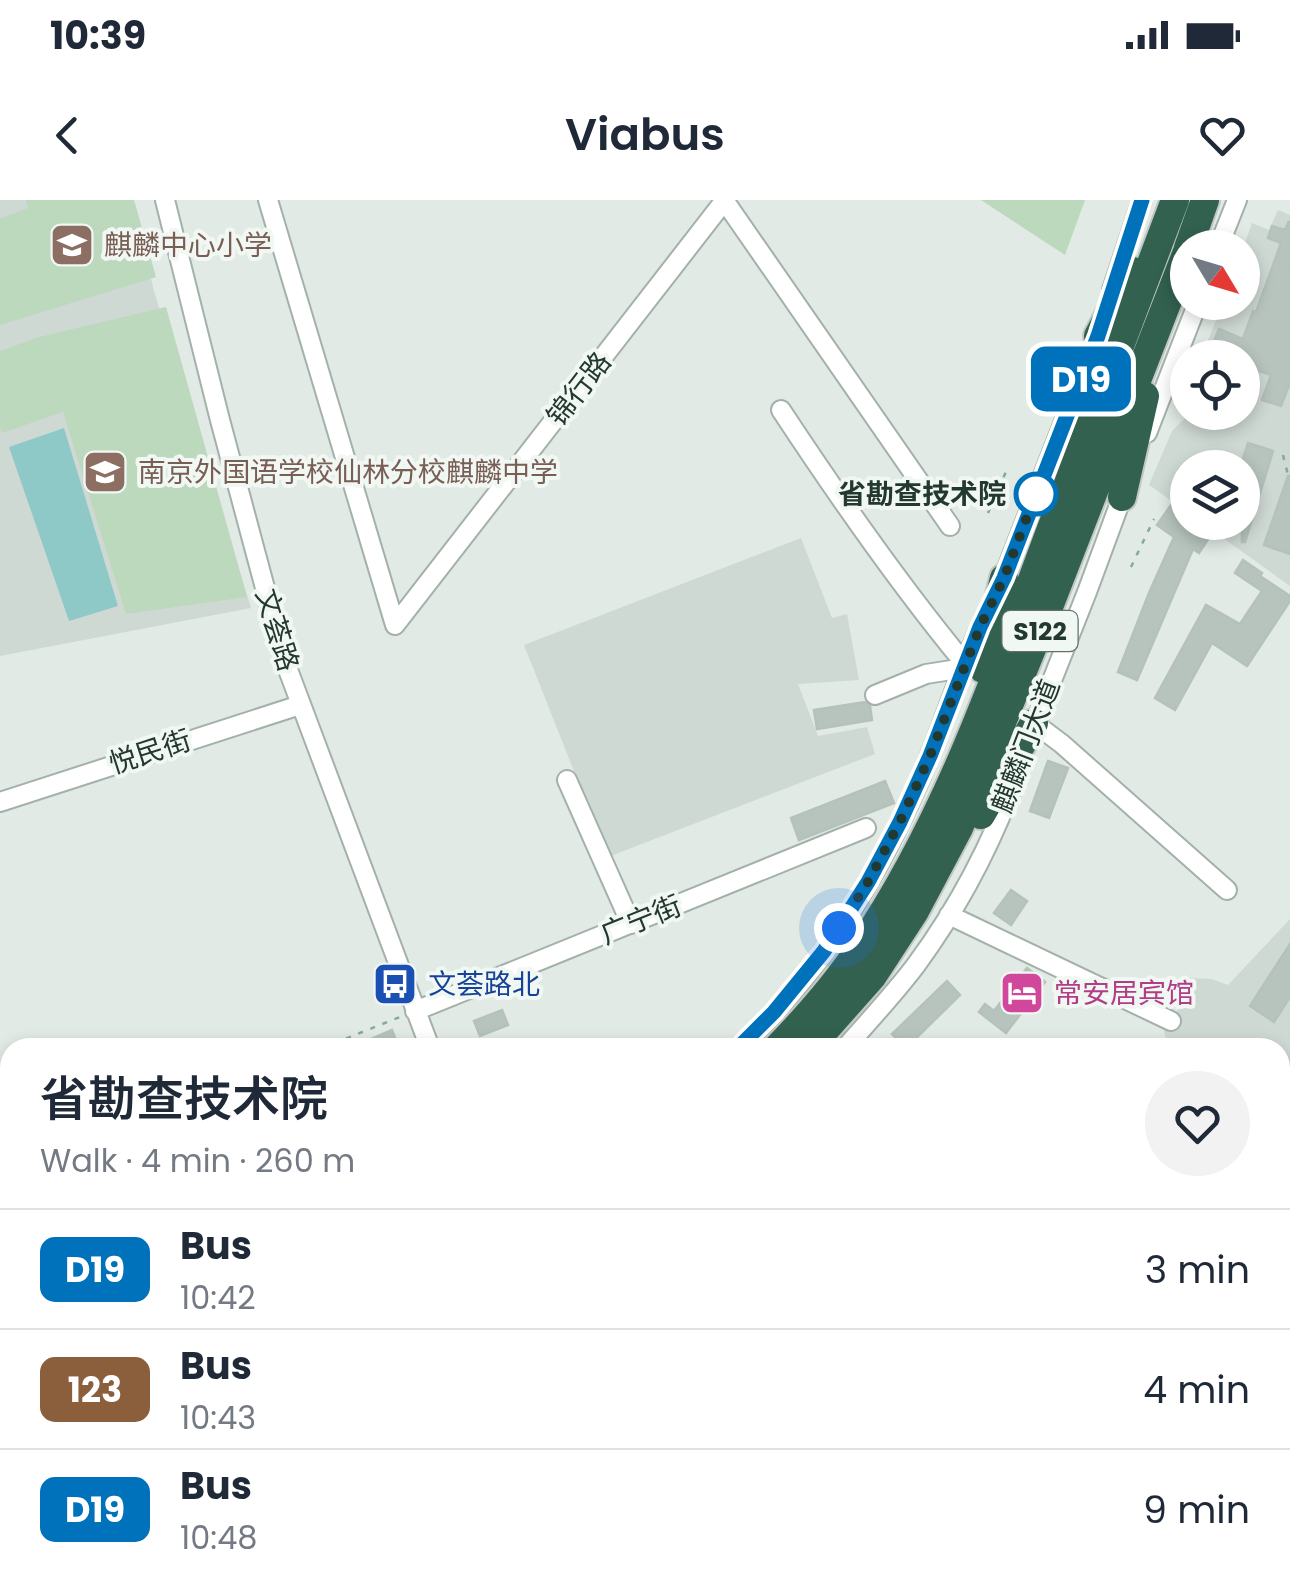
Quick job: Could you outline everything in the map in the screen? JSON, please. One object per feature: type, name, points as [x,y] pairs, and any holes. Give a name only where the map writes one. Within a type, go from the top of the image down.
[{"type":"highway","points":[[1098,336],[1174,200]]},
{"type":"highway","name":"S122","points":[[786,1038],[861,947],[928,832],[997,672],[1174,200]]},
{"type":"highway","name":"S122","points":[[1195,230],[1206,200]]},
{"type":"highway","name":"S122","points":[[818,1038],[872,977],[959,828],[1170,296]]},
{"type":"highway","points":[[1122,497],[1164,312]]},
{"type":"highway","points":[[965,751],[1004,578]]},
{"type":"highway","points":[[914,911],[971,832],[1034,723]]},
{"type":"street","name":"文荟路","points":[[164,200],[266,597],[300,705],[426,1038]]},
{"type":"street","name":"锦行路","points":[[268,200],[395,625],[724,200]]},
{"type":"street","points":[[724,200],[950,526]]},
{"type":"street","points":[[749,1038],[813,965],[868,882],[900,822],[1004,578],[1098,336],[1142,200]]},
{"type":"street","points":[[1225,230],[1237,200]]},
{"type":"street","name":"麒麟门大道","points":[[853,1038],[916,964],[950,915],[996,824],[1191,320]]},
{"type":"street","points":[[781,410],[904,589],[965,666]]},
{"type":"street","points":[[875,695],[926,674],[965,666]]},
{"type":"street","name":"悦民街","points":[[0,802],[300,705]]},
{"type":"street","points":[[1034,723],[1228,890]]},
{"type":"street","points":[[567,780],[631,924]]},
{"type":"street","name":"广宁街","points":[[416,1011],[866,828]]},
{"type":"street","points":[[950,915],[1171,1021]]},
{"type":"path","points":[[1284,455],[1288,476]]},
{"type":"path","points":[[988,513],[1008,467]]},
{"type":"path","points":[[1132,567],[1154,518]]},
{"type":"path","points":[[347,1038],[416,1011]]},
{"type":"shaded area","name":"南京外国语学校仙林分校麒麟中学","points":[[0,200],[132,200],[154,291],[251,608],[0,656]]},
{"type":"shaded area","points":[[1278,210],[1290,215],[1290,586],[1226,540],[1260,540],[1260,450],[1170,450],[1170,500],[1149,485],[1173,430],[1260,430],[1260,340],[1208,340],[1216,320],[1260,320],[1260,230],[1250,230],[1252,223],[1269,230]]},
{"type":"shaded area","points":[[801,538],[832,618],[847,614],[859,680],[798,684],[818,736],[867,727],[875,754],[608,857],[524,645]]},
{"type":"shaded area","points":[[1290,919],[1290,1038],[1166,1038],[1164,1031],[1183,1002],[1187,978],[1211,979],[1228,985]]},
{"type":"green space","name":"麒麟中心小学","points":[[26,200],[134,200],[156,277],[0,325],[0,219],[28,208]]},
{"type":"green space","points":[[981,200],[1085,200],[1065,255]]},
{"type":"green space","name":"南京外国语学校仙林分校麒麟中学","points":[[166,307],[247,597],[126,614],[63,412],[2,433],[0,351],[39,337]]},
{"type":"water","points":[[64,428],[118,606],[69,621],[9,447]]},
{"type":"building","points":[[1289,221],[1290,383],[1281,406],[1262,400],[1271,375],[1260,371],[1260,340],[1215,340],[1219,329],[1243,339],[1250,320],[1260,320],[1260,301],[1281,243],[1268,238],[1272,226],[1285,230]]},
{"type":"building","points":[[1248,443],[1273,451],[1260,493],[1260,450],[1246,450]]},
{"type":"building","points":[[1290,476],[1290,554],[1264,545]]},
{"type":"building","points":[[1170,506],[1170,534],[1157,525]]},
{"type":"building","points":[[1173,540],[1207,540],[1199,553],[1193,549],[1137,680],[1118,672]]},
{"type":"building","points":[[1243,560],[1290,596],[1290,601],[1247,666],[1212,643],[1175,710],[1155,698],[1206,605],[1240,624],[1262,591],[1235,573]]},
{"type":"building","points":[[865,702],[870,706],[872,720],[817,729],[814,710]]},
{"type":"building","points":[[1048,761],[1068,768],[1049,818],[1030,811]]},
{"type":"building","points":[[885,781],[894,803],[799,840],[791,818]]},
{"type":"building","points":[[1011,890],[1027,901],[1011,925],[994,913]]},
{"type":"building","points":[[1290,944],[1290,997],[1274,1022],[1250,1006]]},
{"type":"building","name":"常安居宾馆","points":[[1027,968],[1045,982],[1006,1033],[979,1012],[985,1004],[994,1011]]},
{"type":"building","points":[[947,981],[960,995],[916,1038],[896,1038],[892,1034]]},
{"type":"building","points":[[502,1010],[508,1025],[480,1036],[474,1021]]},
{"type":"building","points":[[392,1030],[395,1038],[374,1038]]},
{"type":"bus line","name":"D19","points":[[749,1038],[824,951],[900,822],[1004,578],[1098,336],[1142,200]]},
{"type":"place","name":"麒麟中心小学","points":[[72,245]]},
{"type":"place","name":"南京外国语学校仙林分校麒麟中学","points":[[105,472]]},
{"type":"place","name":"省勘查技术院","points":[[1036,494]]},
{"type":"place","name":"文荟路北","points":[[395,984]]},
{"type":"place","name":"常安居宾馆","points":[[1022,993]]},
{"type":"route","points":[[839,928],[900,822],[930,756],[1041,480],[1036,494]]}]
